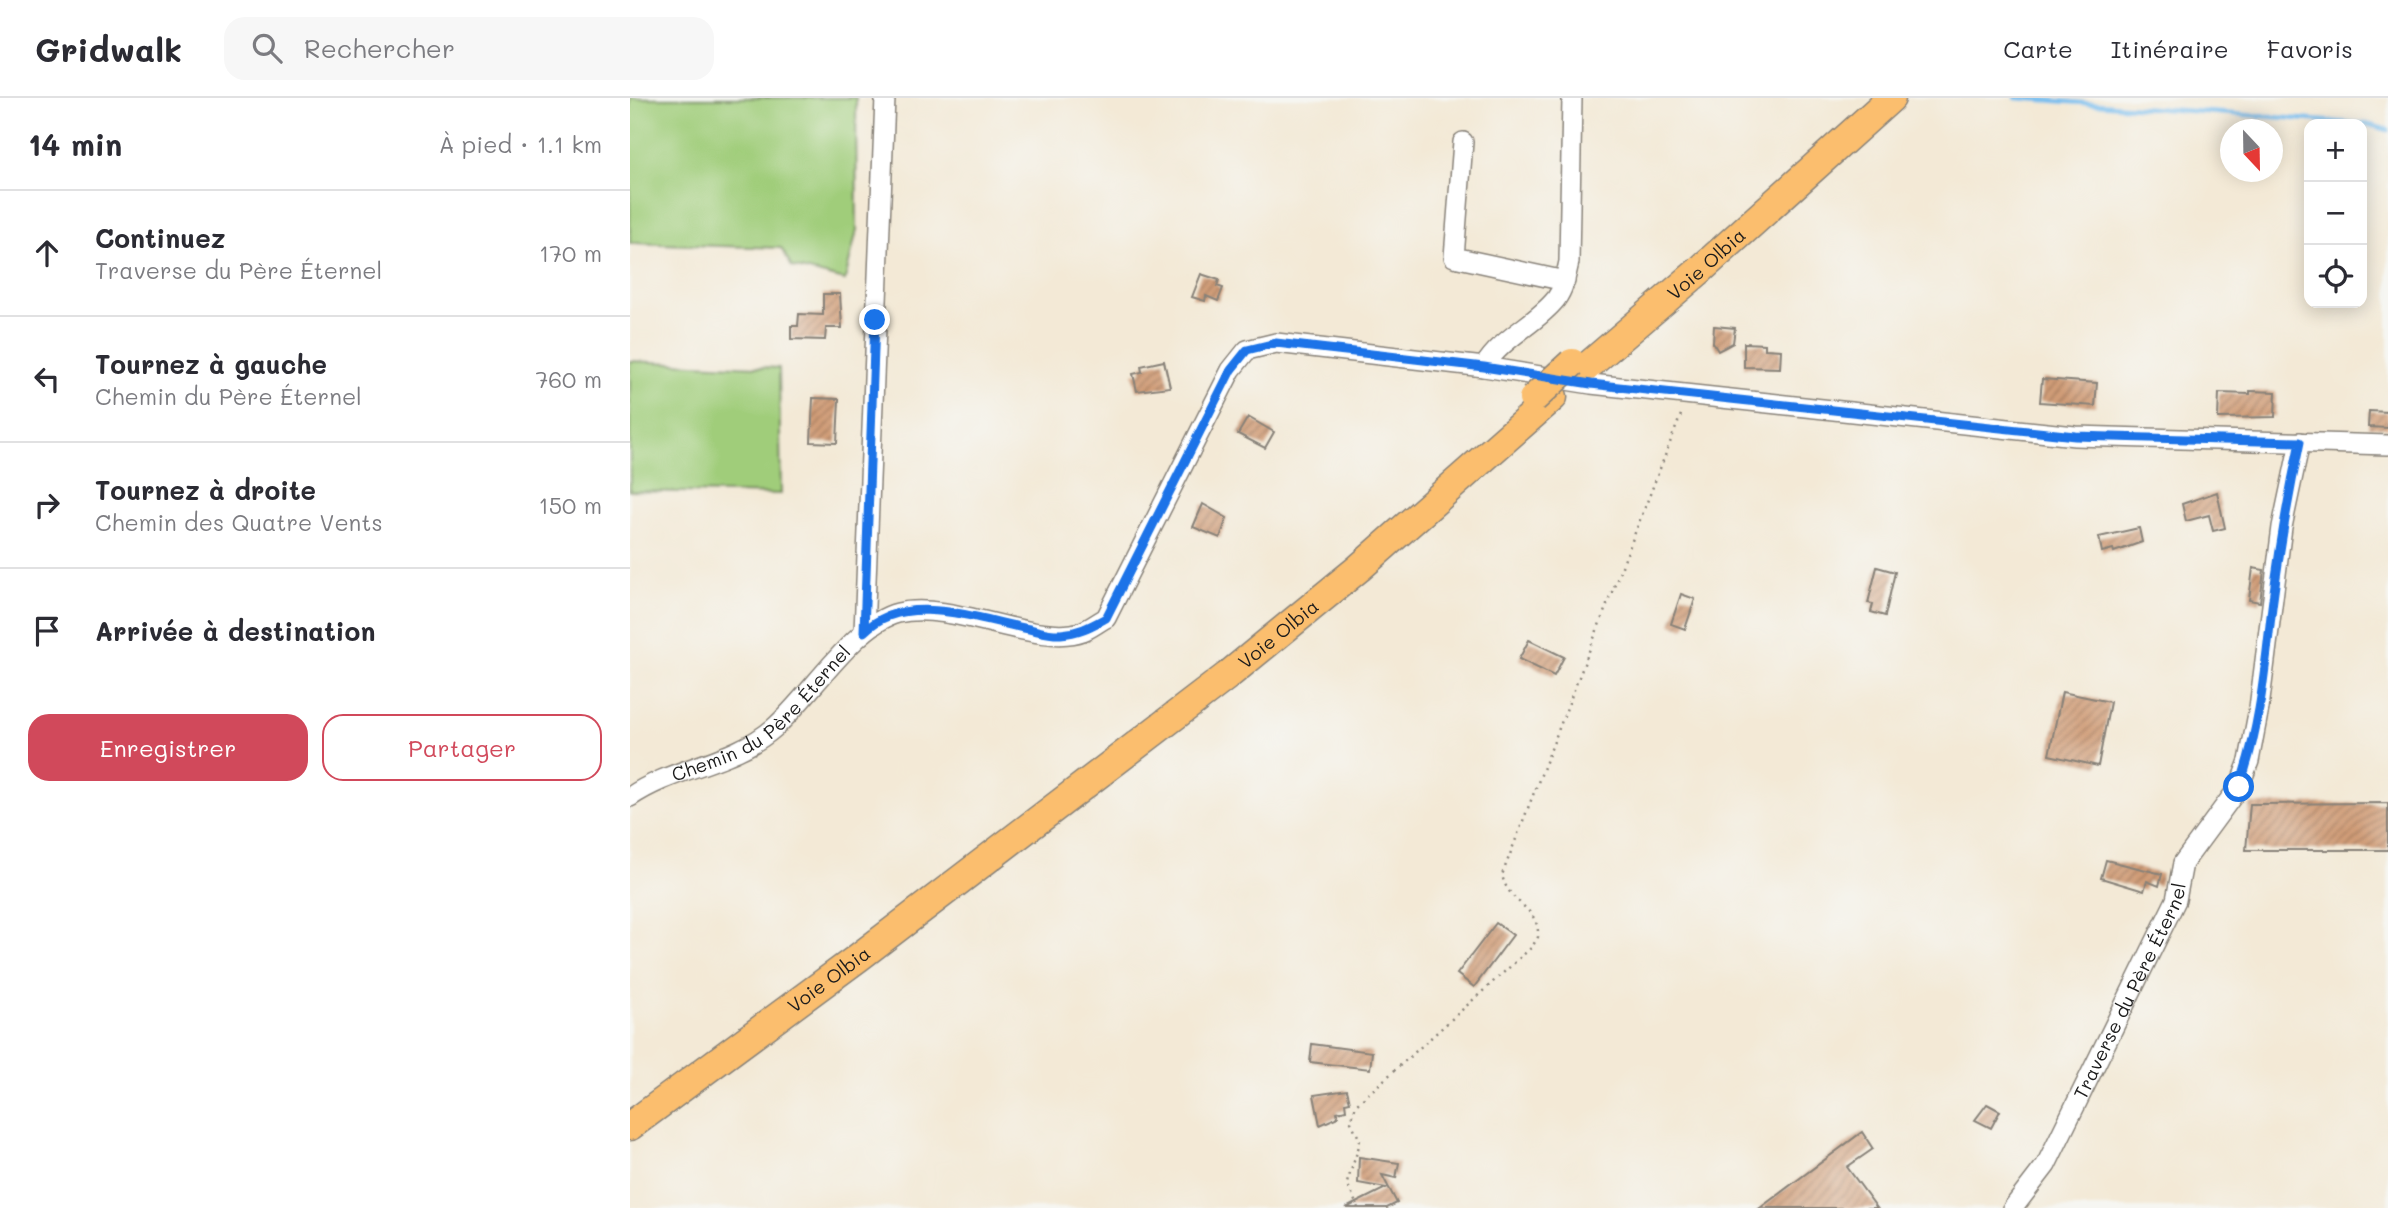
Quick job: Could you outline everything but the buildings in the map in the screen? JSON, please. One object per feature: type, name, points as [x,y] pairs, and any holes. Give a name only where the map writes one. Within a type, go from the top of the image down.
[{"type":"highway","name":"Voie Olbia","points":[[630,1126],[840,971],[1256,653],[1359,568],[1871,98]]},
{"type":"highway","name":"Voie Olbia","points":[[1577,367],[1699,271],[1891,98]]},
{"type":"highway","name":"Voie Olbia","points":[[630,1108],[1154,719],[1273,624],[1543,398]]},
{"type":"street","points":[[864,632],[885,98]]},
{"type":"street","points":[[1484,367],[1494,350],[1556,299],[1565,281],[1569,262],[1572,98]]},
{"type":"street","points":[[1463,142],[1454,257],[1565,281]]},
{"type":"street","name":"Chemin du Père Éternel","points":[[630,797],[735,751],[773,729],[871,625],[898,613],[934,610],[1058,635],[1082,631],[1106,618],[1231,370],[1247,350],[1276,343],[1484,367],[1689,396],[2075,436],[2388,445]]},
{"type":"street","name":"Traverse du Père Éternel","points":[[2013,1208],[2052,1153],[2176,900],[2183,863],[2239,787],[2249,761],[2259,708],[2282,527],[2300,442]]},
{"type":"path","points":[[1358,1208],[1347,1183],[1360,1140],[1351,1122],[1356,1105],[1532,947],[1538,937],[1535,918],[1506,890],[1502,876],[1689,396]]},
{"type":"green space","points":[[630,98],[856,98],[857,230],[845,280],[792,267],[781,248],[630,243]]},
{"type":"green space","points":[[630,361],[779,368],[781,494],[630,491]]},
{"type":"waterway","points":[[2016,98],[2366,124],[2388,130]]},
{"type":"route","points":[[875,320],[864,632],[871,625],[898,613],[934,610],[1058,635],[1082,631],[1106,618],[1231,370],[1247,350],[1276,343],[1447,365],[1484,367],[1684,395],[2075,436],[2300,442],[2282,527],[2259,708],[2249,761],[2239,787]]}]
